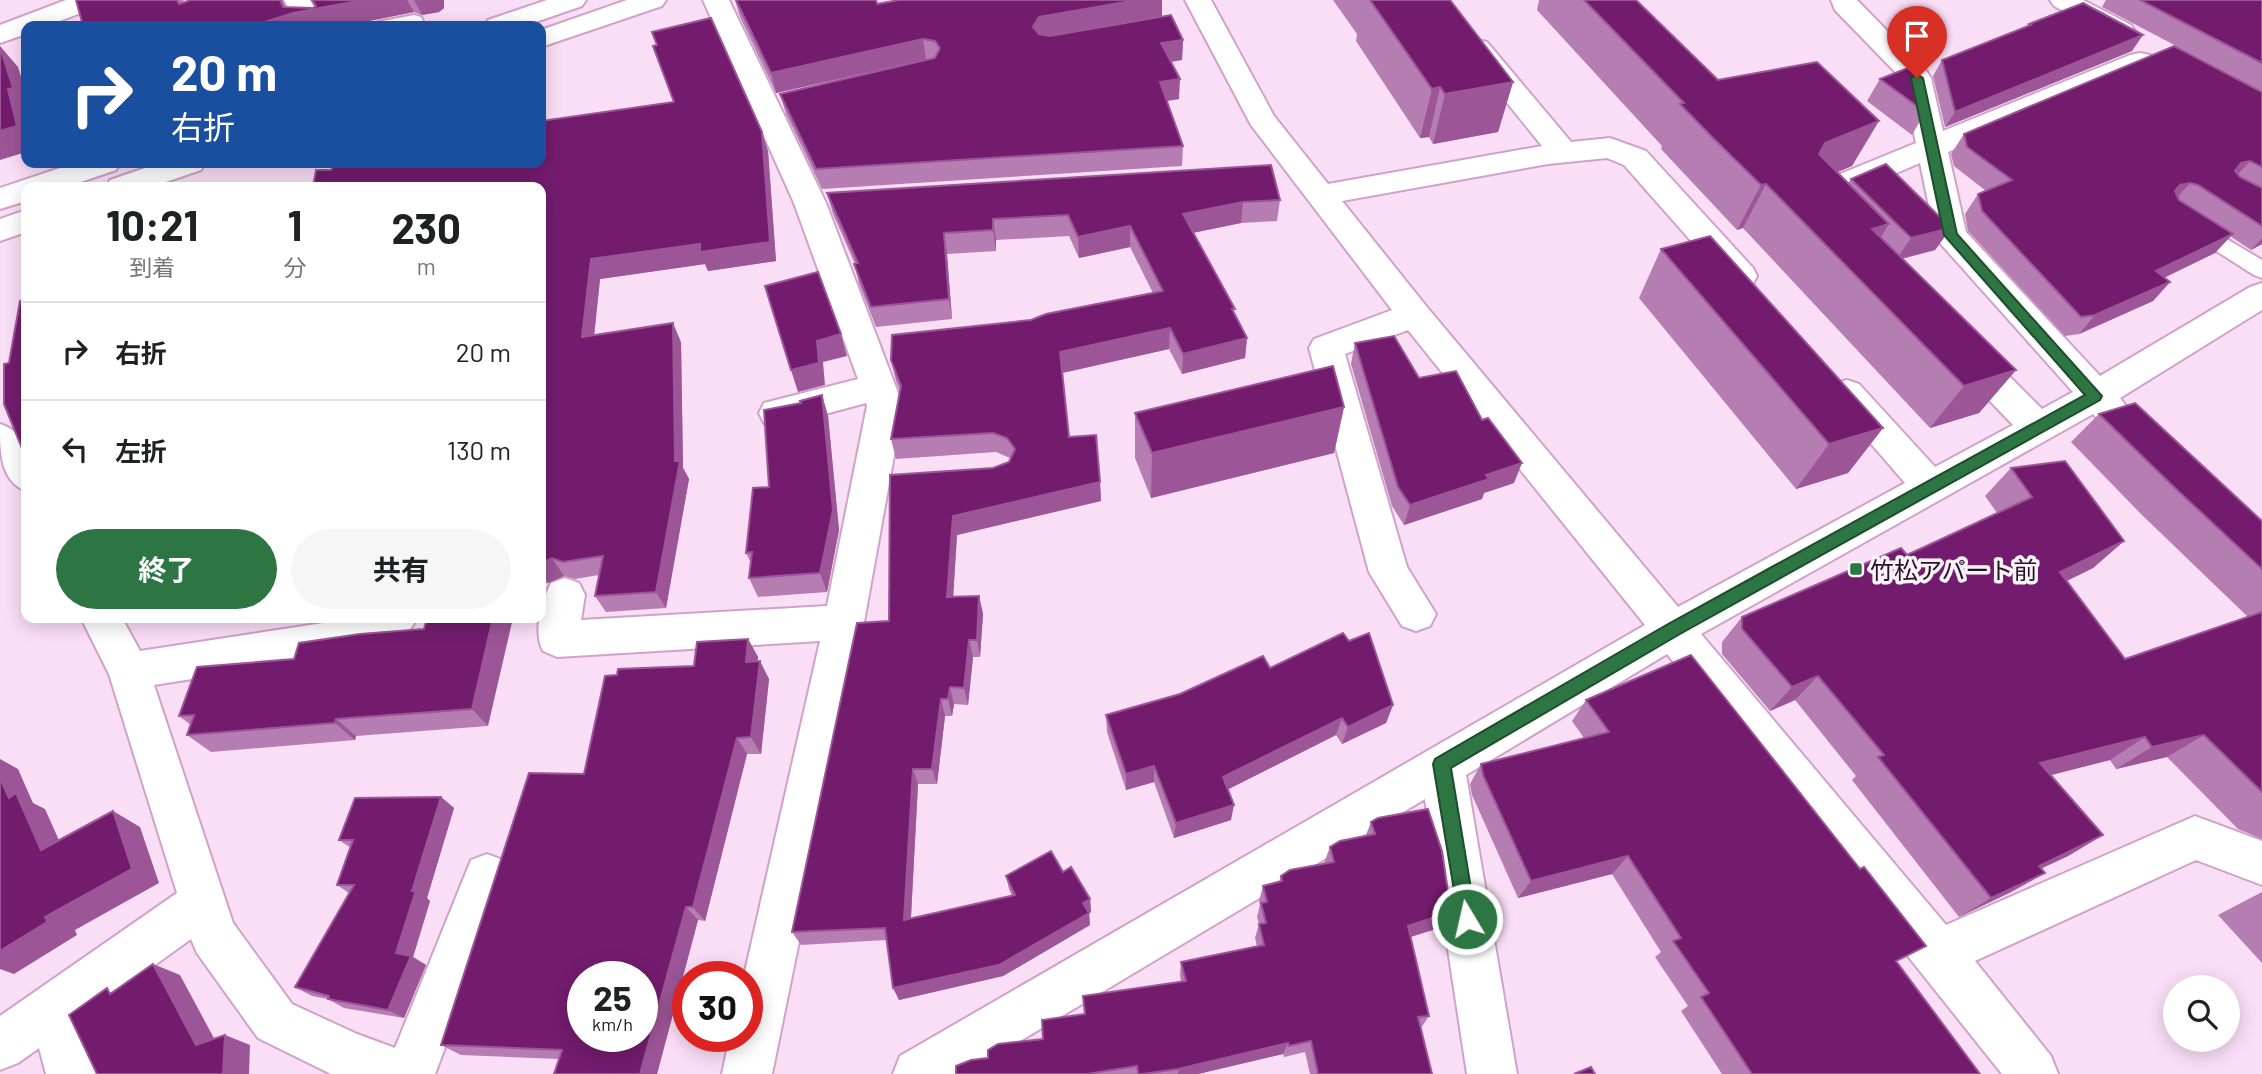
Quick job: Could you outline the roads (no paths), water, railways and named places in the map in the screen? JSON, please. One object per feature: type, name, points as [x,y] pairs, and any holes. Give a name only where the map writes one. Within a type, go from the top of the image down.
[{"type":"street","points":[[36,21],[90,0]]},
{"type":"street","points":[[297,0],[308,21]]},
{"type":"street","points":[[512,21],[573,0]]},
{"type":"street","points":[[546,37],[653,0]]},
{"type":"street","points":[[716,0],[779,104],[823,202],[875,343],[878,387],[885,407],[886,477],[845,622],[747,1074]]},
{"type":"street","points":[[1844,0],[1844,4],[1917,78],[1951,235],[2095,396],[2134,433]]},
{"type":"street","points":[[1841,226],[1812,197],[2161,52],[2063,0]]},
{"type":"street","points":[[1196,14],[1261,119],[1415,315],[1938,953],[2033,1074]]},
{"type":"street","points":[[0,35],[21,27]]},
{"type":"street","points":[[1464,32],[1563,152]]},
{"type":"street","points":[[1261,173],[1312,183],[1610,148],[1635,158],[1764,301]]},
{"type":"street","points":[[49,182],[90,168]]},
{"type":"street","points":[[135,182],[176,168]]},
{"type":"street","points":[[0,199],[21,192]]},
{"type":"street","points":[[0,230],[21,222]]},
{"type":"street","points":[[918,1074],[1674,629],[2095,396],[2262,295]]},
{"type":"street","points":[[1415,315],[1326,348],[1389,572],[1416,614]]},
{"type":"street","points":[[1944,331],[2038,428]]},
{"type":"street","points":[[1828,373],[1930,486]]},
{"type":"street","points":[[777,413],[878,387]]},
{"type":"street","points":[[0,438],[21,468]]},
{"type":"street","points":[[565,595],[557,639],[845,622]]},
{"type":"street","points":[[104,623],[129,671],[214,936],[275,1021],[348,1056],[398,1074]]},
{"type":"street","points":[[129,671],[377,632],[390,623]]},
{"type":"street","points":[[1442,764],[1492,1074]]},
{"type":"street","points":[[1938,953],[2195,838],[2262,863]]},
{"type":"street","points":[[410,1074],[487,876]]},
{"type":"street","points":[[0,1045],[203,902]]},
{"type":"street","points":[[52,1010],[71,1074]]},
{"type":"lane","points":[[2172,212],[2262,270]]},
{"type":"place","name":"竹松アパート前","points":[[1856,569]]}]
